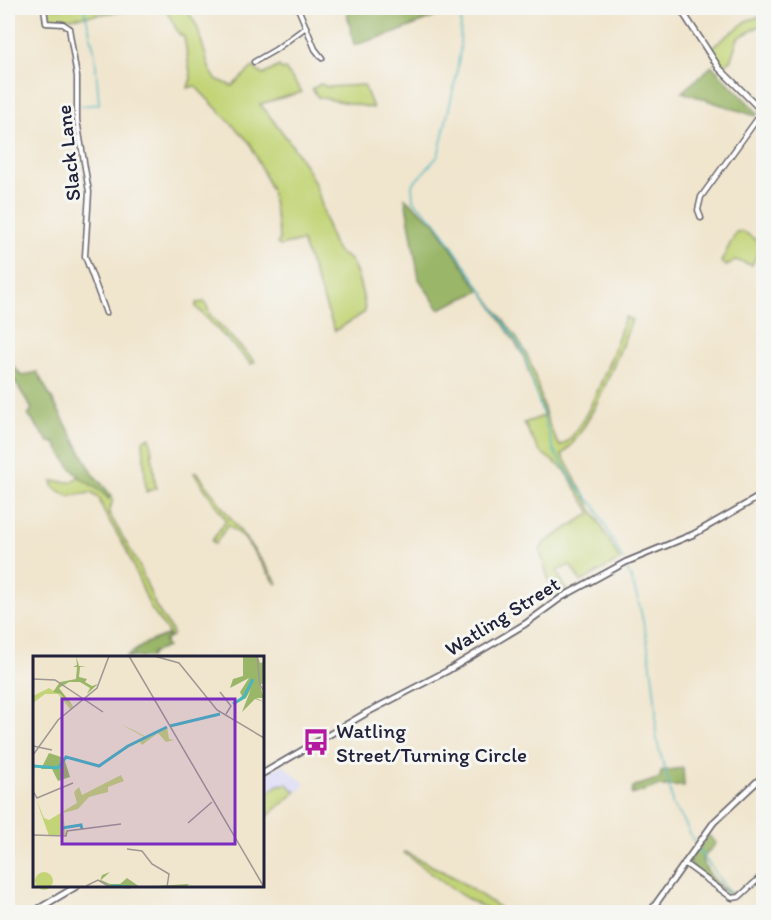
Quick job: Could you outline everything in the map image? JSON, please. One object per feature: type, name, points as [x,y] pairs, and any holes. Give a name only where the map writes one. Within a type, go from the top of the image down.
[{"type":"main road","points":[[680,8],[719,68],[763,111]]},
{"type":"street","name":"Slack Lane","points":[[44,8],[46,23],[63,24],[69,28],[77,77],[77,120],[89,192],[85,256],[106,313]]},
{"type":"street","points":[[298,8],[315,49],[322,58]]},
{"type":"street","points":[[254,62],[306,27]]},
{"type":"street","points":[[701,218],[698,210],[701,197],[763,111]]},
{"type":"street","name":"Watling Street","points":[[264,773],[368,711],[441,674],[525,624],[562,597],[626,562],[694,534],[764,494]]},
{"type":"street","points":[[650,912],[683,862],[714,822],[764,775]]},
{"type":"street","points":[[683,862],[732,898],[739,897],[764,874]]},
{"type":"street","points":[[33,912],[74,887]]},
{"type":"shaded area","points":[[282,764],[305,784],[297,793],[287,784],[264,796],[264,776]]},
{"type":"green space","points":[[48,8],[146,8],[49,21]]},
{"type":"green space","points":[[165,8],[186,8],[197,26],[210,70],[216,79],[232,86],[253,67],[263,75],[279,66],[282,70],[285,69],[302,92],[260,104],[303,162],[318,191],[333,243],[337,251],[353,264],[358,277],[365,312],[335,331],[302,241],[280,246],[277,244],[280,239],[271,190],[250,143],[195,86],[188,88],[191,78],[184,37],[179,34]]},
{"type":"green space","points":[[346,8],[456,8],[395,33],[354,45]]},
{"type":"green space","points":[[763,16],[763,24],[738,38],[731,59],[723,66],[710,49],[748,20]]},
{"type":"green space","points":[[712,66],[758,113],[756,116],[682,92]]},
{"type":"green space","points":[[320,84],[328,87],[364,85],[373,108],[318,97],[312,89]]},
{"type":"green space","points":[[405,198],[435,223],[480,291],[439,309],[419,279]]},
{"type":"green space","points":[[736,232],[744,232],[762,244],[752,265],[735,260],[727,266],[721,262]]},
{"type":"green space","points":[[482,290],[527,355],[549,425],[560,446],[569,439],[589,409],[625,317],[632,320],[593,410],[573,443],[562,455],[620,560],[581,582],[570,565],[557,571],[567,592],[554,598],[540,551],[544,543],[591,513],[565,470],[539,451],[524,423],[544,416],[523,355]]},
{"type":"green space","points":[[205,302],[211,316],[255,362],[251,364],[196,307],[196,303]]},
{"type":"green space","points":[[8,360],[22,376],[37,372],[94,475],[110,494],[109,499],[77,474],[66,462],[55,443],[49,442],[28,415],[32,409],[8,370]]},
{"type":"green space","points":[[150,437],[156,488],[146,492],[143,440]]},
{"type":"green space","points":[[197,472],[278,583],[276,584],[244,538],[228,525],[215,544],[212,541],[226,520],[194,473]]},
{"type":"green space","points":[[79,476],[102,490],[108,498],[110,494],[113,499],[109,513],[139,565],[156,607],[172,631],[172,636],[168,638],[169,634],[151,609],[126,549],[104,512],[99,498],[91,493],[68,496],[54,488],[52,481],[72,482]]},
{"type":"green space","points":[[167,635],[168,638],[164,641],[167,647],[152,653],[151,656],[127,656],[148,642]]},
{"type":"green space","points":[[683,768],[684,786],[658,786],[632,795],[633,787],[660,778],[661,771]]},
{"type":"green space","points":[[287,784],[296,792],[264,819],[264,795],[278,785]]},
{"type":"green space","points":[[708,835],[716,843],[702,859],[720,887],[731,893],[737,893],[763,870],[736,897],[731,896],[696,872],[688,861]]},
{"type":"green space","points":[[405,852],[455,878],[506,912],[481,906],[467,899]]},
{"type":"waterway","points":[[81,106],[99,104],[95,54],[84,8]]},
{"type":"waterway","points":[[424,8],[432,16],[454,12],[461,14],[460,51],[438,156],[412,185],[413,200],[436,222],[523,351],[554,451],[579,489],[595,506],[623,560]]},
{"type":"waterway","points":[[626,567],[637,599],[650,657],[655,695],[656,734],[672,805],[683,819],[694,842]]},
{"type":"waterway","points":[[698,849],[731,895]]},
{"type":"place","name":"Watling Street/Turning Circle","points":[[316,742]]}]
